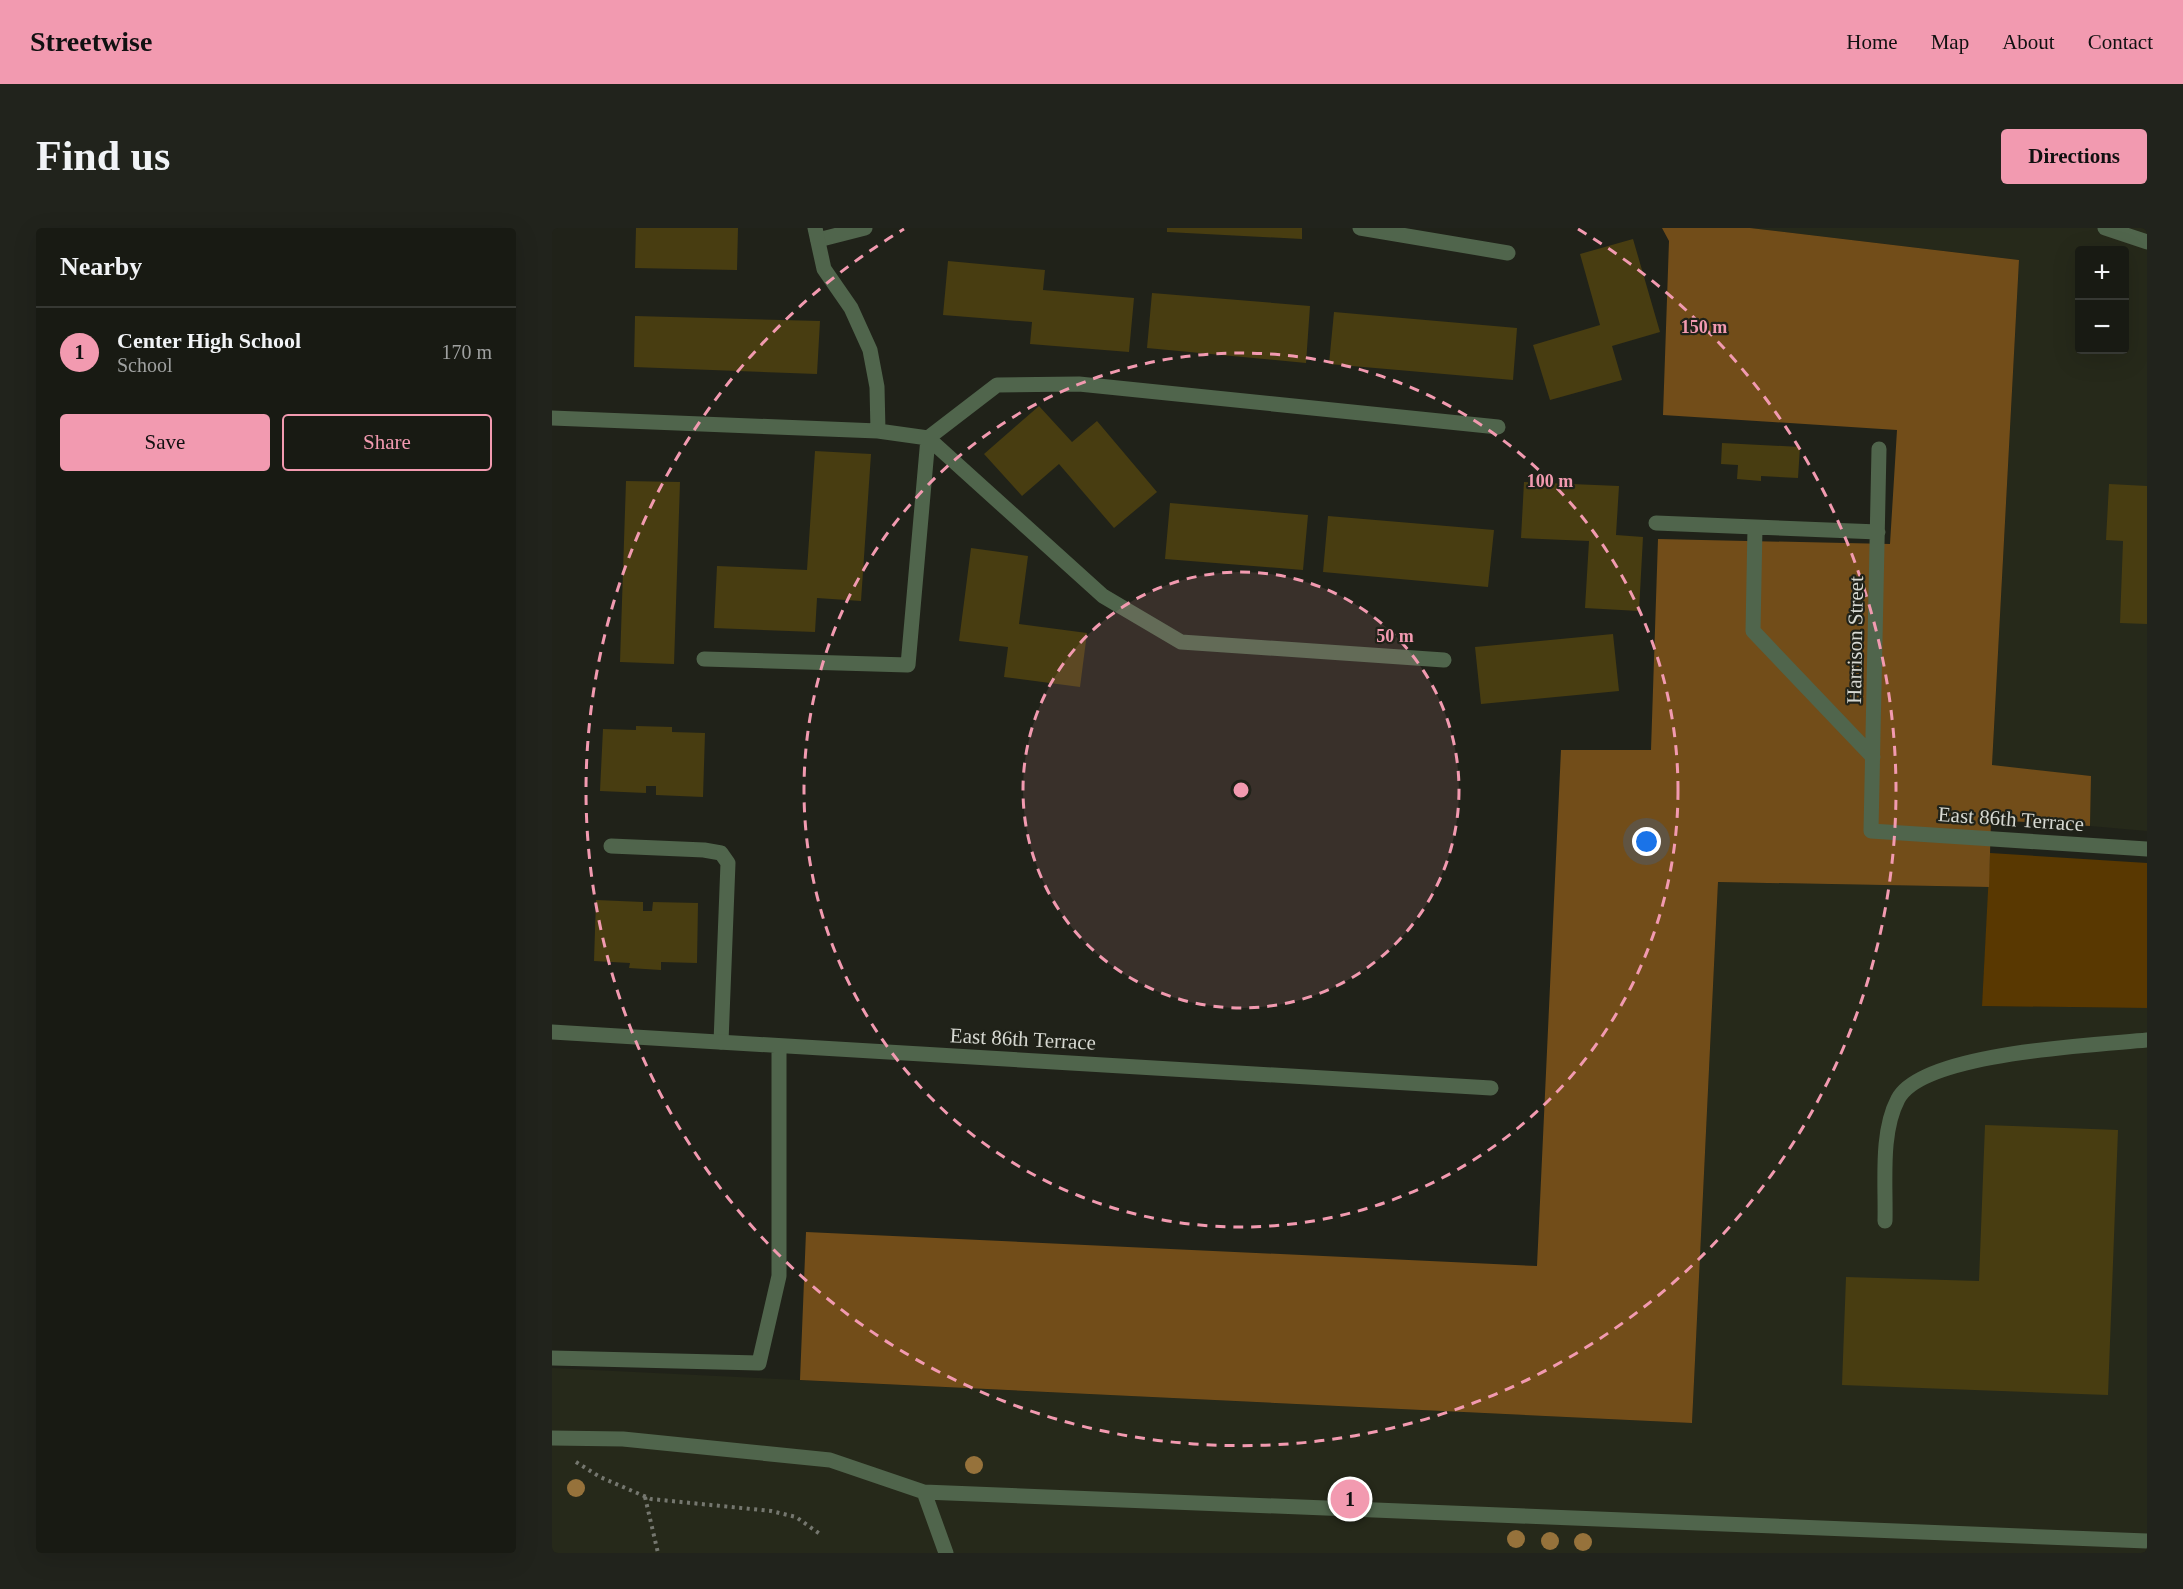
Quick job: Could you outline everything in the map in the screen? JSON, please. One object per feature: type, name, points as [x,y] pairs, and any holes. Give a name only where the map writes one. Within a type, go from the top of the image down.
[{"type":"street","points":[[865,228],[816,234],[824,269],[851,308],[870,350],[877,387],[878,431]]},
{"type":"street","points":[[1360,228],[1508,253]]},
{"type":"street","points":[[2105,228],[2147,242]]},
{"type":"street","points":[[704,659],[909,665],[928,438],[998,385],[1079,384],[1498,427]]},
{"type":"street","points":[[552,418],[878,431],[928,438],[1103,596],[1181,642],[1444,660]]},
{"type":"street","name":"Harrison Street","points":[[1871,831],[1879,449]]},
{"type":"street","points":[[1656,523],[1878,532]]},
{"type":"street","points":[[1755,526],[1753,631],[1873,757]]},
{"type":"street","name":"East 86th Terrace","points":[[1871,831],[2147,849]]},
{"type":"street","points":[[611,846],[705,850],[721,853],[728,862],[721,1042]]},
{"type":"street","name":"East 86th Terrace","points":[[552,1032],[1491,1088]]},
{"type":"street","points":[[1885,1221],[1888,1124],[1899,1096],[1926,1076],[1960,1063],[2012,1053],[2147,1040]]},
{"type":"street","points":[[552,1358],[759,1363],[779,1276],[779,1046]]},
{"type":"street","points":[[552,1438],[623,1439],[830,1460],[924,1492],[2147,1541]]},
{"type":"street","points":[[924,1492],[946,1553]]},
{"type":"path","points":[[552,1438],[580,1465],[600,1477],[645,1497],[771,1511],[796,1517],[820,1534]]},
{"type":"path","points":[[645,1497],[658,1553]]},
{"type":"shaded area","points":[[1662,228],[1750,228],[2019,260],[1992,765],[2091,776],[2090,826],[1991,820],[1989,887],[1718,882],[1692,1423],[800,1380],[806,1232],[1537,1266],[1561,750],[1651,750],[1658,539],[1890,544],[1897,430],[1663,415],[1669,241]]},
{"type":"shaded area","points":[[1750,228],[2147,228],[2147,831],[2090,826],[2091,776],[1992,766],[2019,260]]},
{"type":"shaded area","points":[[1990,853],[2147,863],[2147,1008],[1982,1006]]},
{"type":"shaded area","points":[[1718,882],[1989,887],[1982,1006],[2147,1008],[2147,1553],[552,1553],[552,1368],[1692,1423]]},
{"type":"building","points":[[636,228],[738,228],[737,270],[635,268]]},
{"type":"building","points":[[1167,228],[1302,228],[1302,239],[1167,232]]},
{"type":"building","points":[[1633,239],[1660,332],[1612,346],[1622,380],[1550,400],[1533,345],[1600,325],[1580,254]]},
{"type":"building","points":[[948,261],[1045,270],[1043,290],[1134,298],[1129,352],[1030,344],[1032,322],[943,315]]},
{"type":"building","points":[[1152,293],[1310,306],[1306,363],[1147,348]]},
{"type":"building","points":[[1334,312],[1517,328],[1513,380],[1329,364]]},
{"type":"building","points":[[635,316],[820,321],[817,374],[634,367]]},
{"type":"building","points":[[1039,406],[1072,442],[1097,421],[1157,492],[1114,528],[1059,464],[1022,496],[984,454]]},
{"type":"building","points":[[1722,443],[1800,447],[1798,478],[1761,476],[1761,481],[1737,479],[1738,465],[1721,464]]},
{"type":"building","points":[[815,451],[871,454],[861,601],[817,598],[815,632],[714,628],[717,566],[807,570]]},
{"type":"building","points":[[626,481],[680,482],[674,664],[620,662]]},
{"type":"building","points":[[1524,482],[1619,486],[1616,535],[1643,537],[1639,611],[1585,608],[1589,541],[1521,538]]},
{"type":"building","points":[[2109,484],[2147,486],[2147,624],[2120,623],[2123,541],[2106,540]]},
{"type":"building","points":[[1170,503],[1308,515],[1303,570],[1165,559]]},
{"type":"building","points":[[1328,516],[1494,530],[1488,587],[1323,572]]},
{"type":"building","points":[[971,548],[1028,556],[1019,624],[1087,633],[1080,687],[1004,677],[1008,647],[959,641]]},
{"type":"building","points":[[1613,634],[1619,691],[1481,704],[1475,647]]},
{"type":"building","points":[[636,726],[672,727],[672,732],[705,733],[703,797],[656,795],[656,786],[646,786],[646,793],[600,791],[603,729],[636,730]]},
{"type":"building","points":[[596,900],[643,902],[643,911],[652,911],[653,902],[698,903],[697,963],[661,962],[661,970],[629,968],[630,963],[594,961]]},
{"type":"building","points":[[1985,1125],[2118,1130],[2108,1395],[1842,1385],[1846,1277],[1979,1281]]},
{"type":"place","name":"Center High School","points":[[1350,1499]]}]
